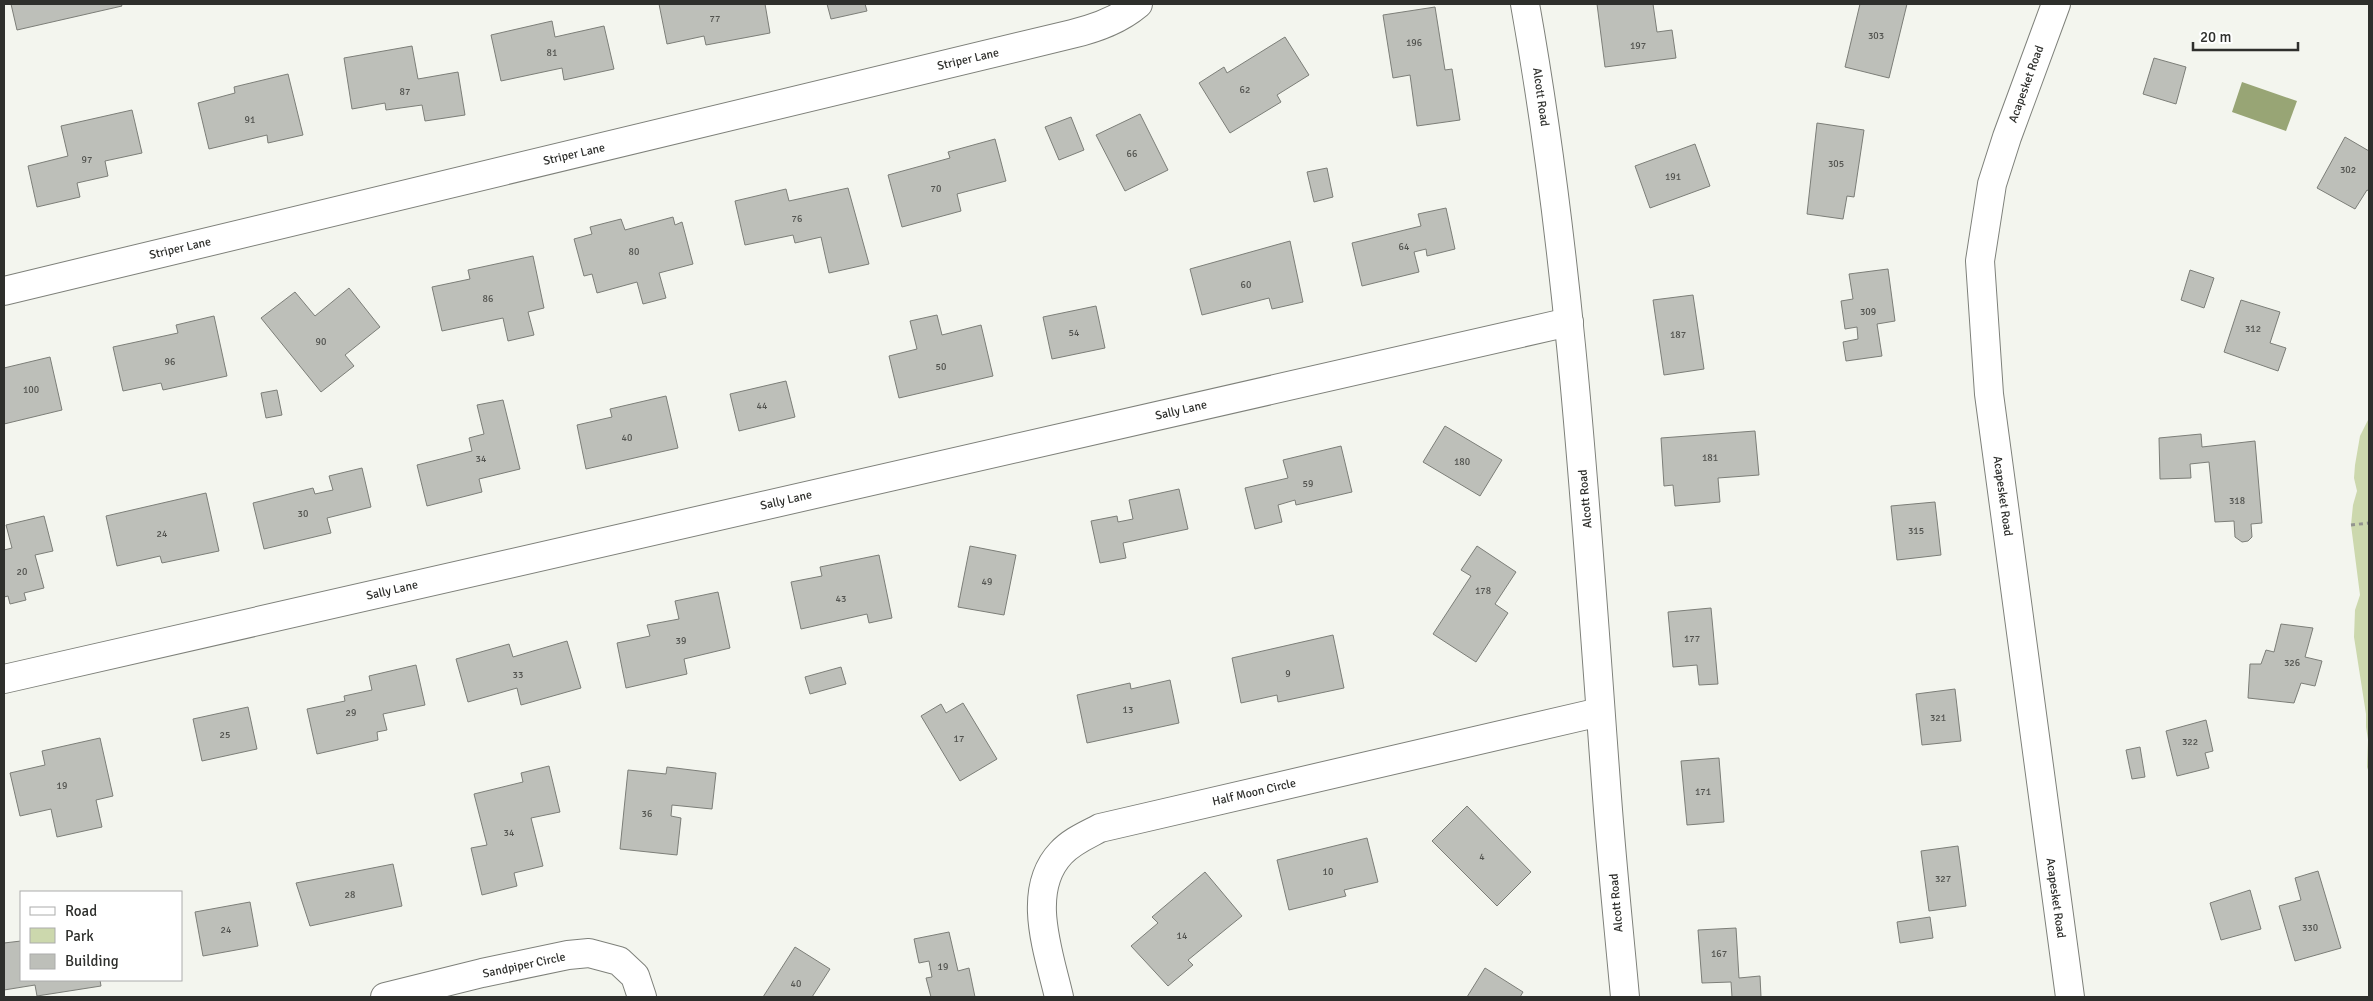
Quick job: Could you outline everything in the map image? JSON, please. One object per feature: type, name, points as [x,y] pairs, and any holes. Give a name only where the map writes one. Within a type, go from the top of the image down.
[{"type":"street","name":"Striper Lane","points":[[4,291],[1072,34],[1099,27],[1116,19],[1138,4]]},
{"type":"street","name":"Alcott Road","points":[[1526,4],[1538,77],[1569,322],[1625,997]]},
{"type":"street","name":"Acapesket Road","points":[[2056,4],[2007,137],[1992,184],[1980,261],[1989,394],[2070,997]]},
{"type":"street","name":"Sally Lane","points":[[4,679],[1569,322]]},
{"type":"street","name":"Half Moon Circle","points":[[1059,997],[1043,928],[1046,876],[1060,853],[1100,828],[1600,712]]},
{"type":"street","name":"Sandpiper Circle","points":[[385,997],[482,973],[568,955],[589,953],[619,961],[636,976],[642,997]]},
{"type":"path","points":[[2351,525],[2369,523]]},
{"type":"green space","points":[[2369,418],[2369,773],[2367,767],[2368,740],[2366,714],[2354,637],[2355,610],[2360,595],[2351,525],[2353,505],[2357,491],[2354,478],[2355,465],[2360,436]]},
{"type":"shaded area","points":[[2242,82],[2297,101],[2286,131],[2232,112]]},
{"type":"building","points":[[11,4],[121,4],[122,6],[17,30]]},
{"type":"building","points":[[659,4],[765,4],[770,33],[706,45],[704,36],[667,44]]},
{"type":"building","points":[[827,4],[865,4],[867,11],[831,19]]},
{"type":"building","points":[[1597,4],[1653,4],[1657,32],[1672,30],[1676,58],[1605,67]]},
{"type":"building","points":[[1860,4],[1907,4],[1889,78],[1845,67]]},
{"type":"building","points":[[1435,7],[1445,70],[1452,69],[1460,120],[1417,126],[1410,75],[1393,78],[1383,15]]},
{"type":"building","points":[[552,21],[555,37],[604,26],[614,69],[564,80],[562,68],[501,81],[491,35]]},
{"type":"building","points":[[1285,37],[1309,75],[1277,95],[1281,102],[1230,133],[1199,83],[1224,67],[1227,73]]},
{"type":"building","points":[[412,46],[418,79],[458,72],[465,115],[425,121],[422,105],[386,110],[385,103],[352,109],[344,58]]},
{"type":"building","points":[[2154,58],[2186,67],[2176,104],[2143,94]]},
{"type":"building","points":[[288,74],[303,135],[268,143],[267,135],[209,149],[198,103],[235,93],[234,87]]},
{"type":"building","points":[[132,110],[142,153],[105,161],[108,176],[77,183],[80,197],[37,207],[28,166],[68,156],[61,126]]},
{"type":"building","points":[[1140,114],[1168,170],[1125,191],[1096,135]]},
{"type":"building","points":[[1071,117],[1084,150],[1059,160],[1045,127]]},
{"type":"building","points":[[1817,123],[1864,130],[1854,197],[1847,196],[1843,219],[1807,214]]},
{"type":"building","points":[[2345,137],[2369,151],[2369,191],[2367,190],[2355,209],[2317,188]]},
{"type":"building","points":[[995,139],[1006,181],[957,194],[961,211],[902,227],[888,175],[950,158],[948,152]]},
{"type":"building","points":[[1695,144],[1710,186],[1650,208],[1635,166]]},
{"type":"building","points":[[1327,168],[1333,197],[1314,202],[1307,172]]},
{"type":"building","points":[[848,188],[869,264],[829,273],[821,237],[795,243],[793,235],[745,245],[735,201],[786,189],[789,201]]},
{"type":"building","points":[[1446,208],[1455,249],[1427,256],[1426,249],[1414,252],[1419,272],[1362,286],[1352,243],[1421,226],[1418,214]]},
{"type":"building","points":[[673,217],[675,225],[682,222],[693,264],[659,273],[666,298],[643,304],[637,282],[597,293],[592,274],[584,276],[574,239],[592,234],[590,227],[621,219],[625,230]]},
{"type":"building","points":[[1290,241],[1303,302],[1272,309],[1269,298],[1202,315],[1190,269]]},
{"type":"building","points":[[533,256],[544,308],[528,312],[534,335],[508,341],[503,318],[442,331],[432,287],[470,279],[468,270]]},
{"type":"building","points":[[1888,269],[1895,321],[1877,324],[1882,356],[1846,361],[1843,342],[1858,339],[1857,327],[1845,329],[1841,301],[1853,299],[1849,274]]},
{"type":"building","points":[[2190,270],[2214,278],[2204,308],[2181,300]]},
{"type":"building","points":[[349,288],[380,327],[345,355],[354,366],[321,392],[261,318],[295,292],[315,316]]},
{"type":"building","points":[[1693,295],[1704,369],[1664,375],[1653,300]]},
{"type":"building","points":[[2241,300],[2280,312],[2270,343],[2286,348],[2278,371],[2224,352]]},
{"type":"building","points":[[1096,306],[1105,348],[1052,359],[1043,317]]},
{"type":"building","points":[[937,315],[942,335],[981,325],[993,376],[899,398],[889,356],[917,349],[910,321]]},
{"type":"building","points":[[214,316],[227,376],[163,390],[161,383],[123,391],[113,347],[178,333],[176,325]]},
{"type":"building","points":[[50,357],[62,410],[4,424],[4,368]]},
{"type":"building","points":[[786,381],[795,417],[739,431],[730,394]]},
{"type":"building","points":[[277,390],[282,415],[266,418],[261,393]]},
{"type":"building","points":[[666,396],[678,448],[586,469],[577,425],[612,417],[610,409]]},
{"type":"building","points":[[503,400],[520,469],[479,479],[482,492],[427,506],[417,465],[472,451],[469,438],[484,434],[477,405]]},
{"type":"building","points":[[1445,426],[1502,460],[1480,496],[1423,462]]},
{"type":"building","points":[[1755,431],[1759,475],[1718,478],[1720,502],[1675,506],[1673,485],[1664,486],[1661,438]]},
{"type":"building","points":[[2201,434],[2202,447],[2255,441],[2262,523],[2251,524],[2252,537],[2248,541],[2242,542],[2235,537],[2234,521],[2215,522],[2209,462],[2190,464],[2191,478],[2160,479],[2159,438]]},
{"type":"building","points":[[1341,446],[1352,492],[1296,505],[1295,500],[1278,505],[1282,522],[1255,529],[1245,488],[1288,478],[1283,460]]},
{"type":"building","points":[[362,468],[371,507],[327,518],[331,533],[264,549],[253,503],[313,488],[315,494],[333,490],[329,476]]},
{"type":"building","points":[[1179,489],[1188,529],[1123,543],[1126,558],[1100,563],[1091,521],[1117,516],[1118,522],[1133,519],[1129,500]]},
{"type":"building","points":[[206,493],[219,551],[162,563],[160,556],[117,566],[106,516]]},
{"type":"building","points":[[1935,502],[1941,555],[1897,560],[1891,506]]},
{"type":"building","points":[[44,516],[53,551],[35,555],[44,588],[24,593],[26,600],[10,604],[8,596],[4,597],[4,550],[12,548],[6,525]]},
{"type":"building","points":[[970,546],[1016,555],[1004,615],[958,607]]},
{"type":"building","points":[[1477,546],[1516,572],[1495,604],[1508,613],[1476,662],[1433,634],[1471,576],[1461,570]]},
{"type":"building","points":[[879,555],[892,618],[869,623],[867,614],[801,629],[791,582],[822,576],[820,567]]},
{"type":"building","points":[[718,592],[730,648],[684,659],[687,674],[626,688],[617,643],[650,636],[647,625],[679,619],[675,601]]},
{"type":"building","points":[[1711,608],[1718,684],[1699,685],[1697,665],[1673,667],[1668,612]]},
{"type":"building","points":[[2281,624],[2313,628],[2305,657],[2322,661],[2315,686],[2301,683],[2294,703],[2248,698],[2250,664],[2261,664],[2266,650],[2274,652]]},
{"type":"building","points":[[1333,635],[1344,688],[1278,702],[1277,695],[1241,703],[1232,658]]},
{"type":"building","points":[[567,641],[581,688],[521,705],[517,688],[468,702],[456,659],[509,644],[513,657]]},
{"type":"building","points":[[416,665],[425,705],[383,714],[387,730],[377,732],[378,740],[317,754],[307,709],[345,701],[344,696],[372,690],[369,676]]},
{"type":"building","points":[[841,667],[846,684],[810,694],[805,677]]},
{"type":"building","points":[[1170,680],[1179,723],[1087,743],[1077,695],[1130,683],[1131,689]]},
{"type":"building","points":[[1955,689],[1961,741],[1922,745],[1916,694]]},
{"type":"building","points":[[963,703],[997,759],[960,781],[921,716],[941,704],[946,713]]},
{"type":"building","points":[[248,707],[257,749],[202,761],[193,719]]},
{"type":"building","points":[[2206,720],[2213,751],[2205,753],[2209,768],[2177,776],[2166,731]]},
{"type":"building","points":[[100,738],[113,796],[96,800],[102,827],[57,837],[51,809],[20,816],[10,773],[45,765],[42,751]]},
{"type":"building","points":[[2140,747],[2145,777],[2132,779],[2126,750]]},
{"type":"building","points":[[1719,758],[1724,822],[1687,825],[1681,761]]},
{"type":"building","points":[[549,766],[560,812],[531,818],[543,866],[514,873],[517,886],[482,895],[471,848],[487,845],[474,794],[523,782],[521,773]]},
{"type":"building","points":[[667,767],[716,773],[712,809],[672,805],[671,816],[681,818],[677,855],[620,849],[628,770],[666,774]]},
{"type":"building","points":[[1467,806],[1531,872],[1497,906],[1432,841]]},
{"type":"building","points":[[1367,838],[1378,882],[1344,890],[1346,896],[1289,910],[1277,860]]},
{"type":"building","points":[[1958,846],[1966,906],[1929,911],[1921,851]]},
{"type":"building","points":[[393,864],[402,906],[310,926],[296,883]]},
{"type":"building","points":[[2318,871],[2341,948],[2295,961],[2279,906],[2301,900],[2295,878]]},
{"type":"building","points":[[1205,872],[1242,916],[1188,960],[1193,965],[1168,986],[1131,946],[1158,923],[1152,917]]},
{"type":"building","points":[[2250,890],[2261,929],[2221,940],[2210,903]]},
{"type":"building","points":[[250,902],[258,946],[203,956],[195,912]]},
{"type":"building","points":[[1930,917],[1933,938],[1900,943],[1897,922]]},
{"type":"building","points":[[1736,928],[1739,978],[1760,976],[1761,997],[1732,997],[1731,982],[1702,983],[1698,930]]},
{"type":"building","points":[[949,932],[958,971],[969,968],[975,997],[931,997],[926,978],[932,977],[929,961],[919,963],[914,939]]},
{"type":"building","points":[[20,941],[20,981],[100,981],[101,986],[37,996],[35,985],[4,990],[4,943]]},
{"type":"building","points":[[795,947],[830,969],[812,997],[763,997]]},
{"type":"building","points":[[1485,968],[1523,992],[1520,997],[1467,997]]}]
